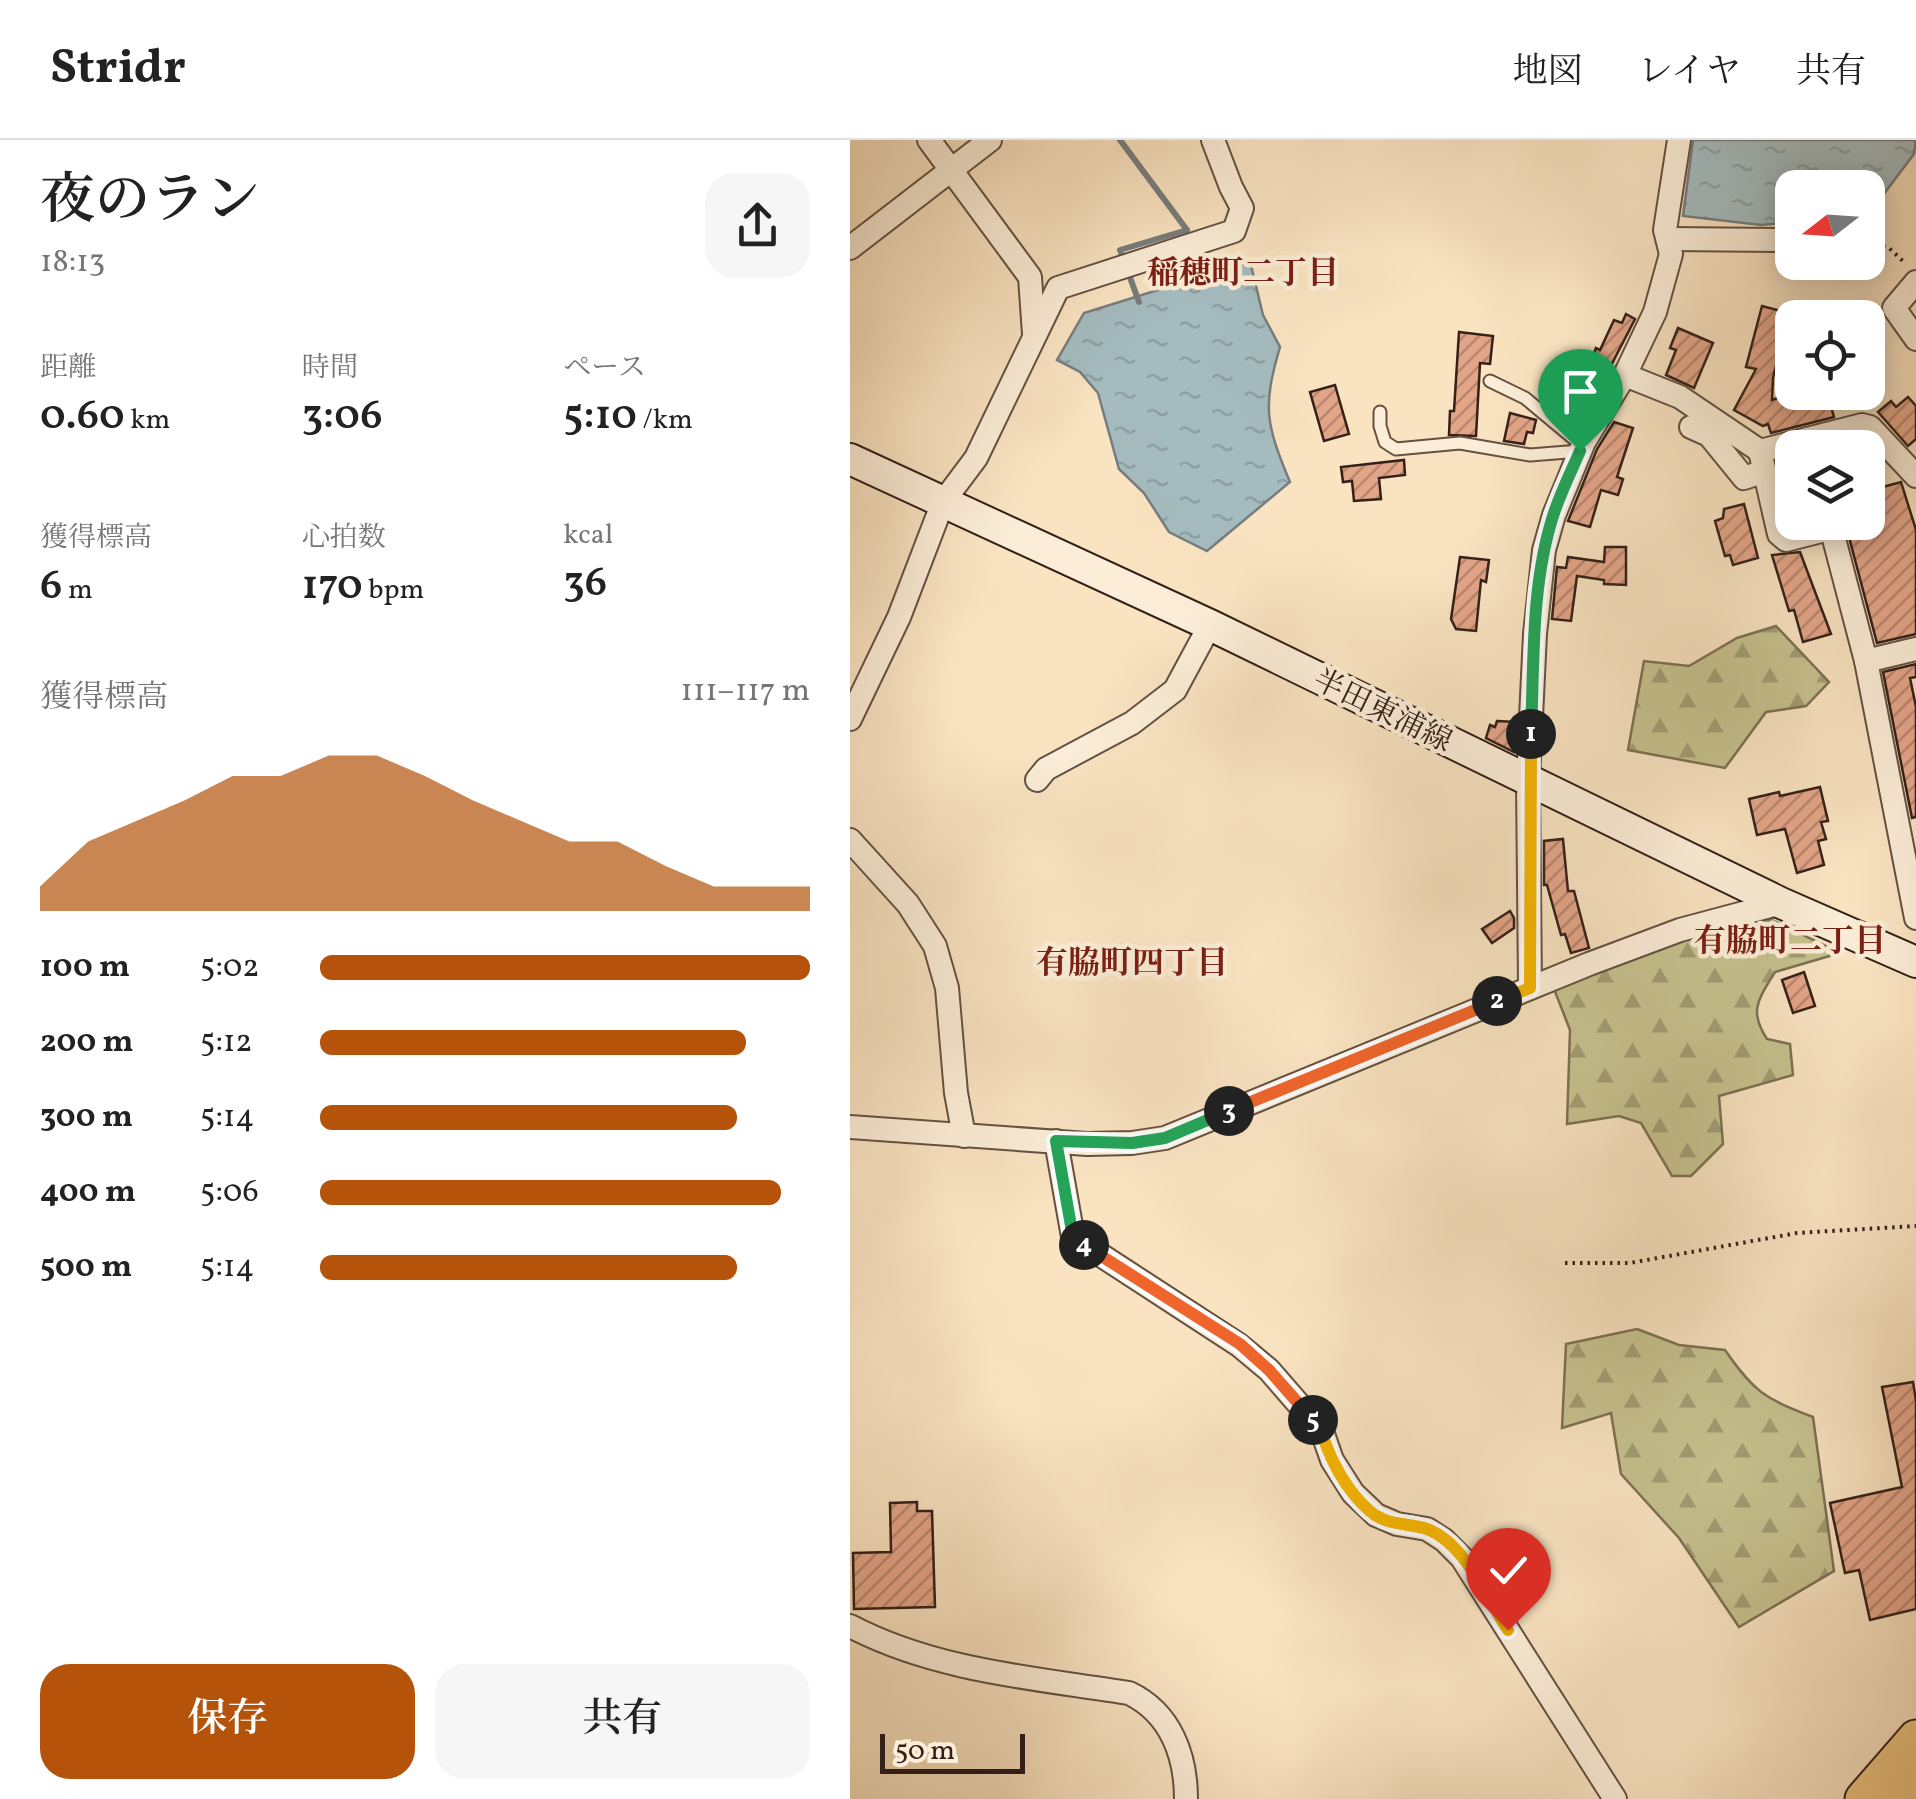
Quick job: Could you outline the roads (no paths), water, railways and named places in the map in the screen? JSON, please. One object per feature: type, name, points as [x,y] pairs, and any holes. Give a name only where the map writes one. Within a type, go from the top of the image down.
[{"type":"main road","name":"半田東浦線","points":[[850,459],[1210,626],[1780,903],[1915,956]]},
{"type":"main road","points":[[1864,1799],[1916,1738]]},
{"type":"main road","points":[[1899,1799],[1916,1778]]},
{"type":"street","points":[[929,140],[1030,277],[1034,338]]},
{"type":"street","points":[[850,248],[990,140]]},
{"type":"street","points":[[850,718],[899,617],[943,502],[976,458],[1058,288],[1234,232],[1242,208],[1213,140]]},
{"type":"street","points":[[1530,988],[1528,780],[1535,634],[1544,550],[1582,446],[1625,375],[1655,312],[1671,254],[1666,230],[1678,140]]},
{"type":"street","points":[[1668,239],[1775,240]]},
{"type":"street","points":[[1916,282],[1894,308],[1916,340]]},
{"type":"street","points":[[1625,375],[1680,397],[1761,462],[1779,534],[1786,540],[1825,530],[1833,535],[1911,854],[1916,918]]},
{"type":"street","points":[[1691,427],[1709,435],[1744,478],[1761,462],[1862,426],[1870,427],[1916,476]]},
{"type":"street","points":[[1037,780],[1046,770],[1132,722],[1175,690],[1210,626]]},
{"type":"street","points":[[1866,661],[1916,649]]},
{"type":"street","points":[[850,840],[908,904],[935,946],[947,988],[956,1093],[964,1136]]},
{"type":"street","points":[[850,1127],[1056,1141],[1132,1143],[1165,1138],[1680,930],[1780,903]]},
{"type":"street","points":[[1056,1141],[1073,1237],[1240,1344],[1269,1370],[1322,1431],[1332,1460],[1364,1504],[1376,1515],[1397,1524],[1427,1529],[1462,1558],[1616,1799]]},
{"type":"street","points":[[850,1626],[939,1662],[1129,1694],[1144,1700],[1175,1738],[1186,1773],[1186,1799]]},
{"type":"lane","points":[[1490,381],[1525,398],[1582,446]]},
{"type":"lane","points":[[1380,412],[1385,442],[1396,449],[1460,443],[1530,455],[1582,446]]},
{"type":"water","points":[[1693,140],[1916,140],[1914,154],[1885,192],[1885,170],[1775,170],[1775,224],[1683,216]]},
{"type":"water","points":[[1250,261],[1263,315],[1280,347],[1269,416],[1290,482],[1207,551],[1169,532],[1144,493],[1119,469],[1098,393],[1080,372],[1057,360],[1084,313]]},
{"type":"waterway","points":[[1120,140],[1187,230],[1120,250],[1124,260]]},
{"type":"waterway","points":[[1128,272],[1139,302]]},
{"type":"district","name":"稲穂町二丁目","points":[[1243,272]]},
{"type":"district","name":"有脇町二丁目","points":[[1790,940]]},
{"type":"district","name":"有脇町四丁目","points":[[1132,962]]}]
